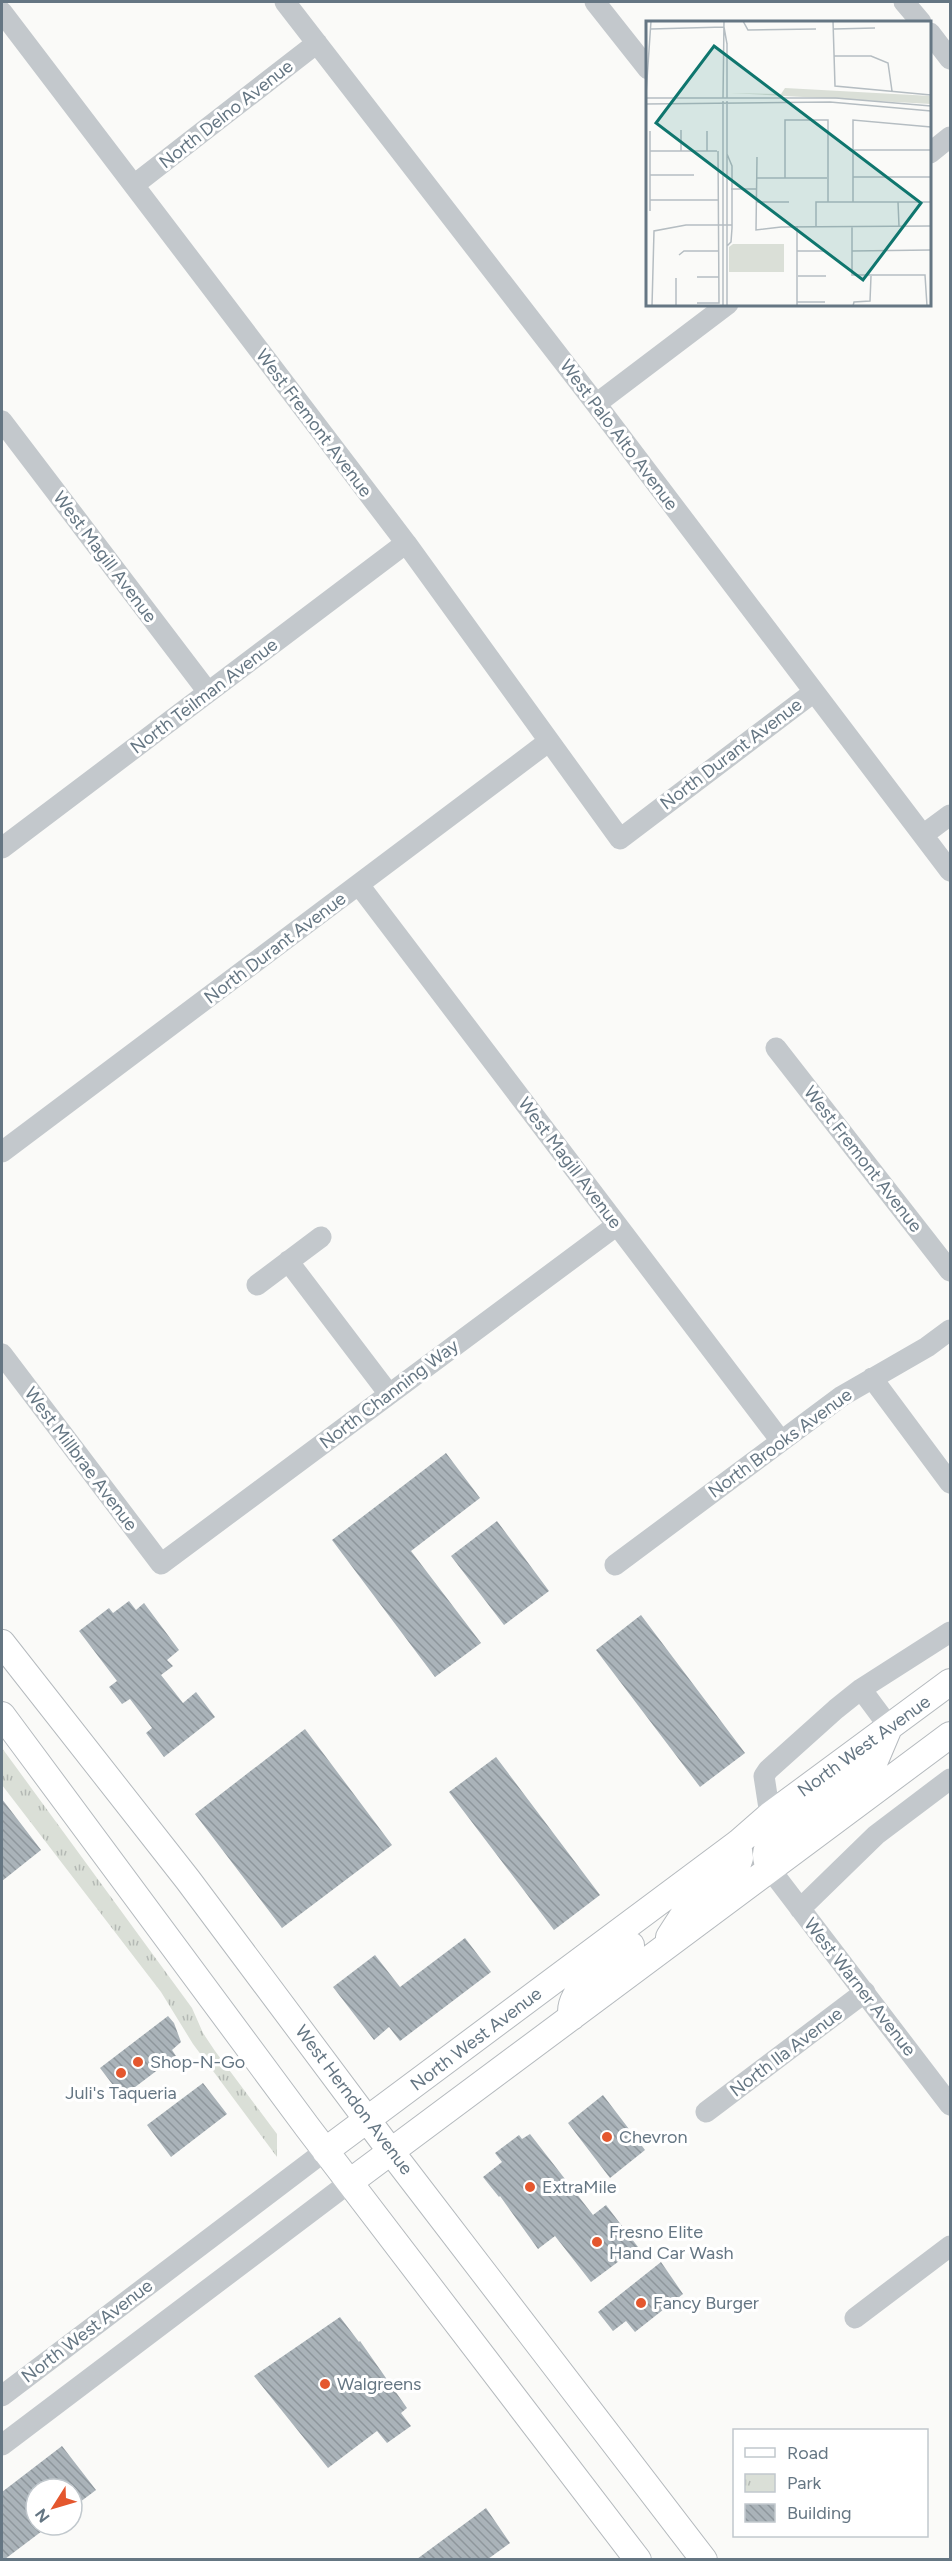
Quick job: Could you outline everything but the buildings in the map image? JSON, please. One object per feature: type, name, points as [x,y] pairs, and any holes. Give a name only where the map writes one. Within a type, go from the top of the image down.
[{"type":"main road","name":"West Herndon Avenue","points":[[2,1642],[188,1880],[392,2152],[704,2559]]},
{"type":"main road","name":"North West Avenue","points":[[325,2151],[738,1843],[770,1815],[951,1682]]},
{"type":"main road","points":[[2,1715],[325,2151],[638,2559]]},
{"type":"main road","points":[[770,1869],[765,1860],[766,1849],[771,1840],[874,1762],[890,1728]]},
{"type":"main road","points":[[350,2182],[951,1735]]},
{"type":"main road","points":[[659,1952],[689,1906],[737,1866],[740,1858],[738,1843]]},
{"type":"main road","points":[[572,2017],[570,2006],[576,1994],[601,1967],[655,1926],[676,1889]]},
{"type":"street","name":"West Palo Alto Avenue","points":[[285,2],[596,404],[951,871]]},
{"type":"street","points":[[596,2],[646,66]]},
{"type":"street","points":[[904,2],[920,21]]},
{"type":"street","name":"West Fremont Avenue","points":[[2,12],[406,543],[620,839]]},
{"type":"street","points":[[931,34],[951,59]]},
{"type":"street","name":"North Delno Avenue","points":[[135,186],[317,43]]},
{"type":"street","points":[[931,152],[951,137]]},
{"type":"street","points":[[596,404],[725,306]]},
{"type":"street","name":"West Magill Avenue","points":[[2,421],[208,692]]},
{"type":"street","name":"North Teilman Avenue","points":[[2,848],[406,543]]},
{"type":"street","name":"North Durant Avenue","points":[[620,839],[814,692]]},
{"type":"street","name":"North Durant Avenue","points":[[2,1152],[548,742]]},
{"type":"street","points":[[923,835],[951,815]]},
{"type":"street","name":"West Magill Avenue","points":[[359,885],[781,1441]]},
{"type":"street","name":"West Fremont Avenue","points":[[776,1048],[951,1270]]},
{"type":"street","name":"North Channing Way","points":[[161,1564],[617,1225]]},
{"type":"street","points":[[257,1285],[321,1237]]},
{"type":"street","points":[[288,1261],[389,1394]]},
{"type":"street","name":"North Brooks Avenue","points":[[615,1565],[842,1396],[951,1330]]},
{"type":"street","name":"West Millbrae Avenue","points":[[2,1353],[161,1564]]},
{"type":"street","points":[[872,1378],[951,1483]]},
{"type":"street","points":[[770,1815],[764,1776],[768,1770],[861,1689],[951,1632]]},
{"type":"street","points":[[861,1689],[890,1728]]},
{"type":"street","points":[[800,1909],[876,1835],[951,1779]]},
{"type":"street","name":"West Warner Avenue","points":[[770,1869],[951,2105]]},
{"type":"street","name":"North Ila Avenue","points":[[706,2112],[865,1992]]},
{"type":"street","name":"North West Avenue","points":[[2,2396],[325,2151]]},
{"type":"street","points":[[2,2445],[350,2182]]},
{"type":"street","points":[[855,2318],[951,2246]]},
{"type":"green space","points":[[2,1748],[192,2008],[203,2033],[215,2051],[277,2134],[277,2157],[193,2044],[161,1992],[2,1785]]},
{"type":"place","name":"Shop-N-Go","points":[[138,2062]]},
{"type":"place","name":"Juli's Taqueria","points":[[121,2073]]},
{"type":"place","name":"Chevron","points":[[607,2137]]},
{"type":"place","name":"ExtraMile","points":[[530,2187]]},
{"type":"place","name":"Fresno Elite Hand Car Wash","points":[[597,2242]]},
{"type":"place","name":"Fancy Burger","points":[[641,2303]]},
{"type":"place","name":"Walgreens","points":[[325,2384]]}]
